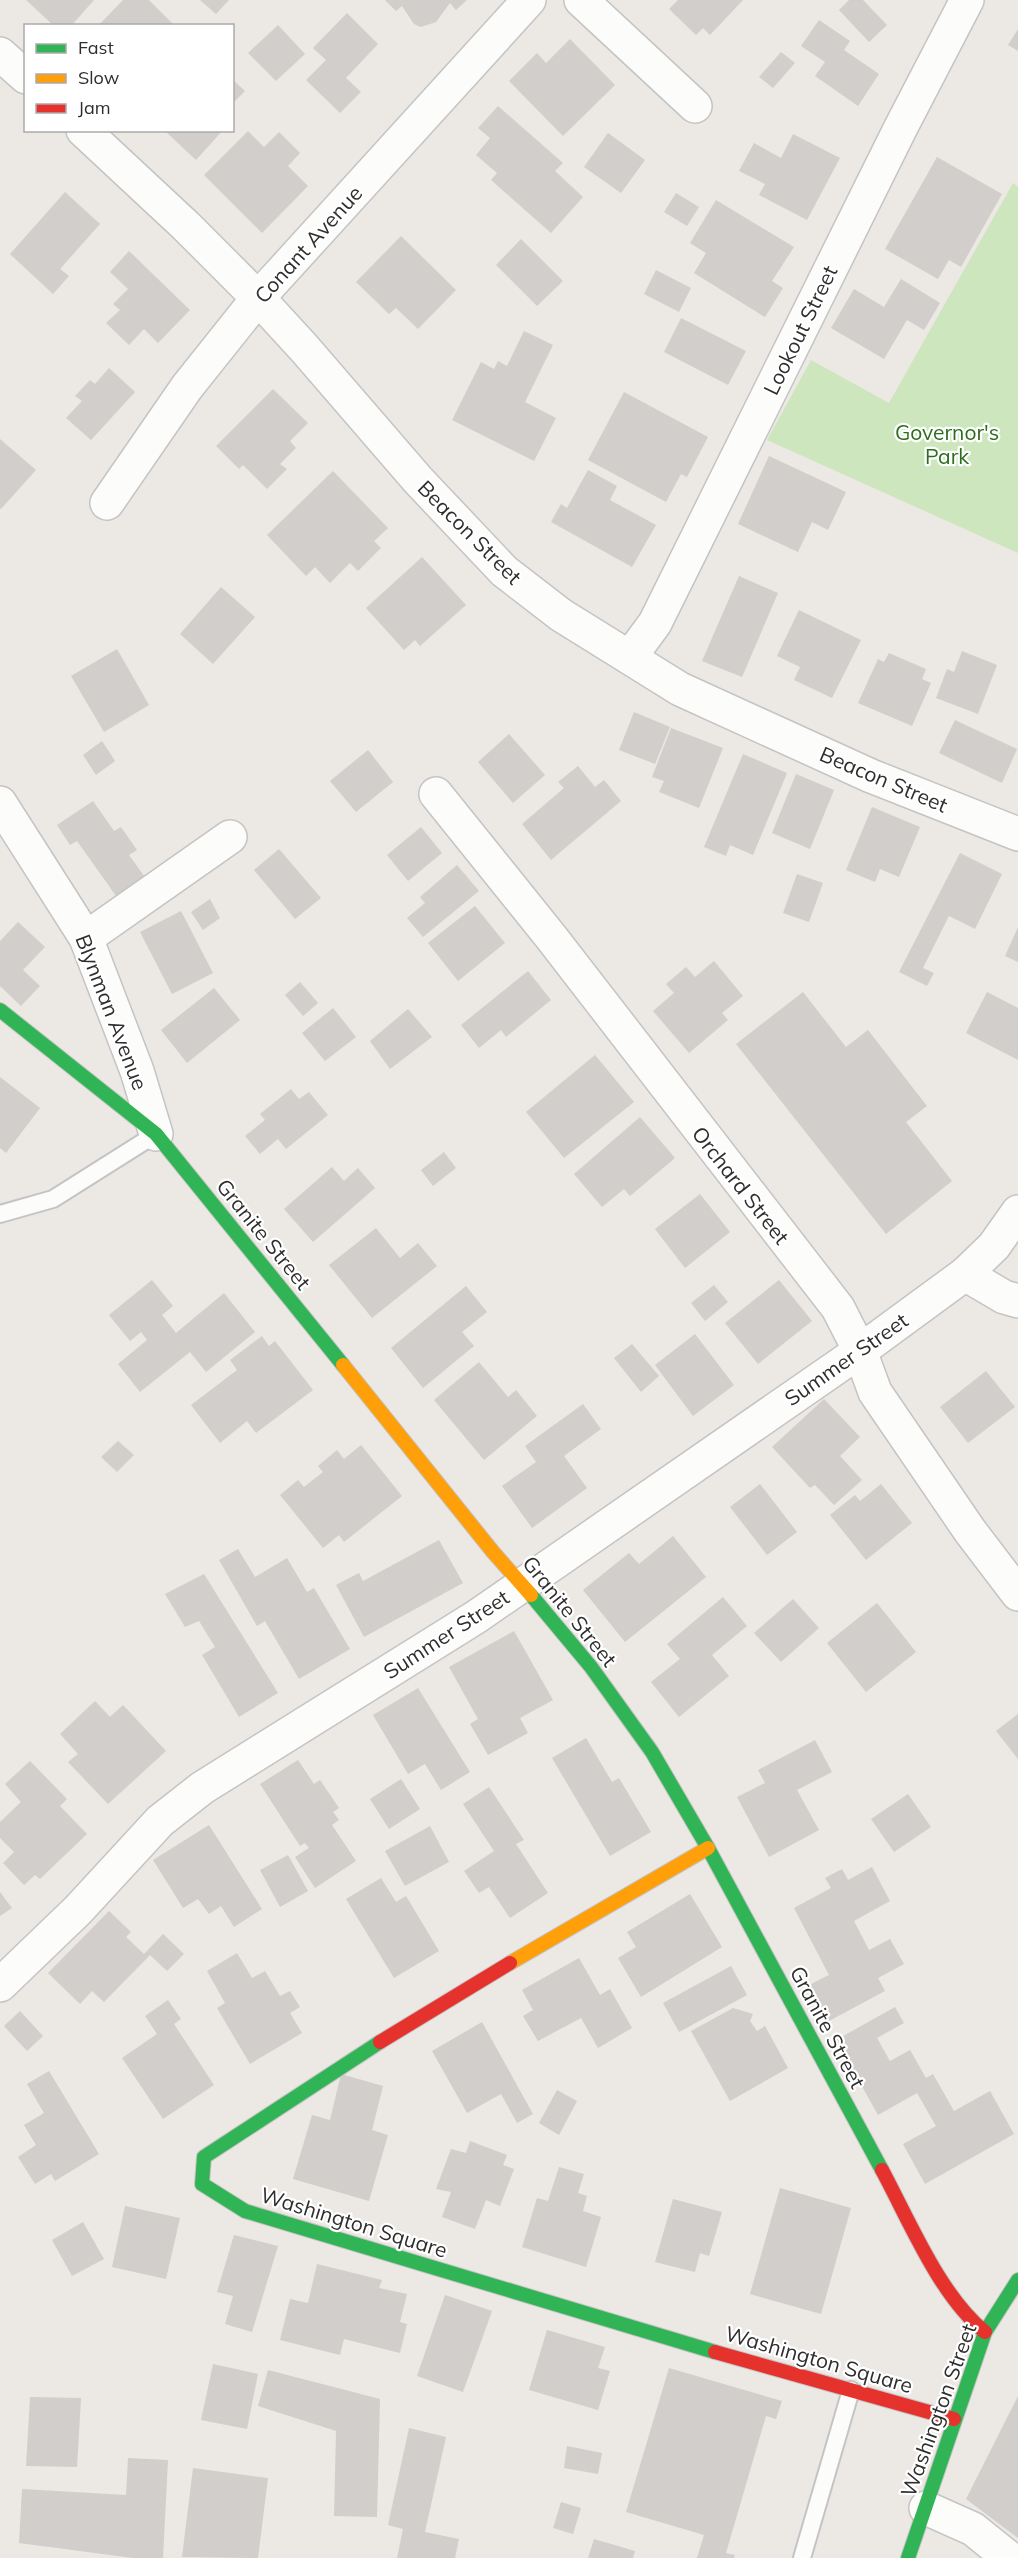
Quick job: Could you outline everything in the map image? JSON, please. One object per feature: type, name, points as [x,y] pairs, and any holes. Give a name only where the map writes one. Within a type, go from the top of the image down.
[{"type":"street","name":"Conant Avenue","points":[[107,503],[187,387],[258,298],[529,0]]},
{"type":"street","points":[[581,0],[695,106]]},
{"type":"street","name":"Lookout Street","points":[[630,657],[655,623],[900,129],[967,0]]},
{"type":"street","points":[[0,54],[24,75]]},
{"type":"street","name":"Beacon Street","points":[[85,132],[186,226],[258,298],[418,480],[504,572],[561,615],[680,689],[861,771],[1018,834]]},
{"type":"street","name":"Orchard Street","points":[[436,794],[551,937],[713,1150],[838,1308],[860,1351],[875,1392],[970,1531],[1018,1594]]},
{"type":"street","name":"Blynman Avenue","points":[[0,803],[86,938],[133,1062],[156,1134]]},
{"type":"street","points":[[86,938],[230,837]]},
{"type":"street","name":"Granite Street","points":[[0,1010],[156,1134],[584,1659],[652,1752],[708,1848],[951,2297],[970,2320],[985,2332]]},
{"type":"street","name":"Summer Street","points":[[0,1984],[78,1910],[160,1821],[202,1788],[476,1617],[860,1351],[965,1274],[994,1246],[1018,1212]]},
{"type":"street","points":[[965,1274],[981,1286],[1018,1301]]},
{"type":"street","name":"Washington Square","points":[[708,1848],[640,1885],[358,2055],[204,2157],[202,2184],[245,2211],[954,2419]]},
{"type":"street","name":"Washington Street","points":[[908,2558],[985,2332],[1018,2280]]},
{"type":"street","points":[[926,2508],[973,2529],[1009,2558]]},
{"type":"lane","points":[[0,1214],[53,1199],[156,1134]]},
{"type":"lane","points":[[802,2558],[851,2390]]},
{"type":"green space","name":"Governor's Park","points":[[1013,183],[1018,187],[1018,553],[767,440],[811,360],[889,403]]},
{"type":"building","points":[[26,0],[94,0],[73,24],[52,24]]},
{"type":"building","points":[[123,0],[149,0],[173,24],[100,24]]},
{"type":"building","points":[[200,0],[229,0],[216,14]]},
{"type":"building","points":[[385,0],[467,0],[456,10],[450,3],[436,22],[421,27],[414,24],[402,6],[396,11]]},
{"type":"building","points":[[678,0],[743,0],[710,35],[703,28],[696,35],[669,9]]},
{"type":"building","points":[[849,0],[863,0],[887,25],[869,42],[839,10]]},
{"type":"building","points":[[347,13],[378,44],[346,78],[361,92],[340,113],[306,80],[326,60],[313,48]]},
{"type":"building","points":[[819,20],[850,41],[844,50],[879,74],[858,106],[815,76],[825,62],[801,46]]},
{"type":"building","points":[[278,25],[305,54],[276,81],[248,53]]},
{"type":"building","points":[[1018,29],[1018,51],[1008,45]]},
{"type":"building","points":[[570,39],[615,85],[563,136],[509,81],[537,53],[546,63]]},
{"type":"building","points":[[781,52],[795,63],[773,88],[759,77]]},
{"type":"building","points":[[234,81],[245,91],[234,102]]},
{"type":"building","points":[[498,106],[563,163],[555,171],[583,197],[551,233],[491,180],[497,173],[476,155],[490,138],[478,128]]},
{"type":"building","points":[[248,131],[264,147],[279,132],[300,153],[288,166],[308,186],[262,233],[204,175]]},
{"type":"building","points":[[166,132],[221,132],[196,160]]},
{"type":"building","points":[[608,133],[645,160],[621,193],[584,167]]},
{"type":"building","points":[[793,134],[840,158],[807,220],[759,195],[765,184],[739,171],[754,143],[781,158]]},
{"type":"building","points":[[937,157],[1002,194],[961,267],[949,260],[938,279],[885,249]]},
{"type":"building","points":[[65,192],[100,224],[60,269],[69,276],[53,294],[10,254]]},
{"type":"building","points":[[676,193],[699,207],[687,226],[664,212]]},
{"type":"building","points":[[716,200],[794,247],[772,281],[783,288],[765,317],[694,273],[706,253],[690,243]]},
{"type":"building","points":[[401,236],[456,290],[418,329],[396,308],[389,314],[356,282]]},
{"type":"building","points":[[521,239],[563,281],[537,306],[496,265]]},
{"type":"building","points":[[129,251],[190,310],[158,343],[144,329],[129,345],[106,323],[120,310],[113,304],[128,289],[110,272]]},
{"type":"building","points":[[656,270],[691,288],[679,312],[644,294]]},
{"type":"building","points":[[901,279],[940,303],[924,330],[907,320],[884,359],[831,328],[854,289],[884,307]]},
{"type":"building","points":[[681,318],[746,351],[728,385],[664,352]]},
{"type":"building","points":[[524,331],[553,345],[525,402],[556,418],[534,461],[452,420],[481,362],[494,369],[498,361],[507,366]]},
{"type":"building","points":[[109,368],[135,392],[91,440],[66,418],[82,401],[75,396],[90,380],[95,384]]},
{"type":"building","points":[[273,389],[308,423],[290,441],[296,448],[280,464],[287,469],[267,489],[243,465],[239,469],[216,446]]},
{"type":"building","points":[[624,392],[708,437],[687,477],[681,474],[666,502],[588,460]]},
{"type":"building","points":[[0,439],[36,470],[1,509],[0,508]]},
{"type":"building","points":[[769,456],[846,492],[828,530],[812,522],[798,552],[738,524]]},
{"type":"building","points":[[588,470],[617,486],[610,500],[656,525],[632,567],[551,522],[561,504],[567,508]]},
{"type":"building","points":[[333,471],[388,528],[374,541],[381,548],[358,571],[350,563],[330,583],[315,567],[306,576],[267,535]]},
{"type":"building","points":[[422,557],[466,605],[420,646],[415,640],[404,650],[366,608]]},
{"type":"building","points":[[739,576],[778,593],[742,677],[702,661]]},
{"type":"building","points":[[221,587],[255,617],[213,664],[180,634]]},
{"type":"building","points":[[799,610],[861,640],[832,698],[794,680],[800,667],[777,656]]},
{"type":"building","points":[[117,649],[149,705],[104,732],[71,676]]},
{"type":"building","points":[[962,651],[997,665],[978,714],[936,698],[947,669],[954,672]]},
{"type":"building","points":[[889,653],[926,669],[922,679],[931,683],[912,726],[858,703],[878,659],[884,662]]},
{"type":"building","points":[[634,712],[670,727],[655,764],[619,750]]},
{"type":"building","points":[[955,720],[1017,749],[1002,783],[939,753]]},
{"type":"building","points":[[671,728],[723,748],[699,808],[659,792],[664,781],[652,777]]},
{"type":"building","points":[[509,734],[545,775],[513,803],[478,762]]},
{"type":"building","points":[[102,741],[115,761],[96,775],[83,755]]},
{"type":"building","points":[[368,750],[393,782],[356,812],[330,781]]},
{"type":"building","points":[[743,754],[787,773],[753,855],[730,845],[726,856],[704,847]]},
{"type":"building","points":[[578,766],[595,787],[604,780],[621,801],[551,860],[522,824],[564,788],[558,782]]},
{"type":"building","points":[[796,774],[834,790],[810,849],[772,833]]},
{"type":"building","points":[[93,801],[114,831],[121,827],[137,850],[129,855],[147,880],[119,900],[77,841],[70,845],[57,825]]},
{"type":"building","points":[[872,807],[920,827],[899,877],[880,869],[875,882],[846,870]]},
{"type":"building","points":[[421,827],[442,853],[408,881],[387,855]]},
{"type":"building","points":[[279,849],[321,898],[295,919],[254,870]]},
{"type":"building","points":[[960,853],[1002,874],[975,929],[949,916],[923,968],[934,973],[927,986],[899,972]]},
{"type":"building","points":[[457,865],[479,891],[423,937],[407,918],[425,903],[420,897]]},
{"type":"building","points":[[797,874],[823,883],[809,922],[783,913]]},
{"type":"building","points":[[210,899],[220,918],[203,930],[191,912]]},
{"type":"building","points":[[475,906],[505,943],[458,981],[428,943]]},
{"type":"building","points":[[181,911],[213,973],[172,994],[140,932]]},
{"type":"building","points":[[18,922],[45,947],[23,970],[40,986],[21,1006],[0,986],[0,941]]},
{"type":"building","points":[[1018,927],[1018,962],[1005,956]]},
{"type":"building","points":[[714,961],[743,996],[722,1013],[728,1020],[689,1053],[653,1011],[674,993],[666,984],[686,967],[695,977]]},
{"type":"building","points":[[528,971],[551,1000],[506,1037],[501,1030],[479,1048],[461,1025]]},
{"type":"building","points":[[300,982],[318,1003],[303,1016],[285,995]]},
{"type":"building","points":[[214,988],[240,1020],[187,1063],[161,1030]]},
{"type":"building","points":[[803,992],[846,1047],[868,1030],[927,1106],[906,1122],[952,1181],[886,1234],[736,1044]]},
{"type":"building","points":[[987,992],[1018,1008],[1018,1060],[966,1033]]},
{"type":"building","points":[[333,1008],[356,1037],[325,1061],[302,1033]]},
{"type":"building","points":[[408,1009],[432,1037],[390,1069],[370,1041]]},
{"type":"building","points":[[595,1055],[634,1102],[564,1158],[526,1112]]},
{"type":"building","points":[[0,1077],[40,1108],[6,1153],[0,1148]]},
{"type":"building","points":[[291,1089],[299,1099],[309,1092],[328,1115],[286,1149],[278,1139],[260,1154],[245,1136],[265,1120],[260,1114]]},
{"type":"building","points":[[640,1117],[675,1158],[630,1196],[624,1189],[602,1207],[574,1174]]},
{"type":"building","points":[[444,1152],[456,1168],[433,1186],[421,1170]]},
{"type":"building","points":[[332,1167],[344,1181],[358,1168],[375,1188],[313,1242],[284,1209]]},
{"type":"building","points":[[700,1194],[730,1232],[685,1268],[655,1229]]},
{"type":"building","points":[[376,1228],[400,1258],[418,1243],[437,1266],[372,1318],[329,1265]]},
{"type":"building","points":[[152,1280],[173,1306],[162,1315],[176,1333],[224,1293],[255,1332],[206,1372],[190,1352],[140,1392],[118,1364],[147,1340],[141,1332],[130,1341],[109,1315]]},
{"type":"building","points":[[779,1280],[812,1321],[758,1364],[725,1323]]},
{"type":"building","points":[[714,1285],[728,1302],[705,1321],[691,1303]]},
{"type":"building","points":[[466,1286],[487,1312],[462,1332],[474,1346],[423,1388],[391,1348]]},
{"type":"building","points":[[695,1334],[734,1385],[693,1416],[655,1365]]},
{"type":"building","points":[[262,1336],[269,1346],[275,1341],[313,1390],[256,1433],[247,1421],[220,1443],[191,1405],[237,1370],[230,1360]]},
{"type":"building","points":[[632,1344],[659,1376],[641,1392],[614,1358]]},
{"type":"building","points":[[479,1362],[508,1397],[516,1390],[537,1416],[484,1460],[434,1400]]},
{"type":"building","points":[[986,1371],[1015,1407],[968,1443],[940,1407]]},
{"type":"building","points":[[824,1399],[860,1437],[840,1456],[862,1480],[834,1505],[815,1485],[810,1488],[772,1447]]},
{"type":"building","points":[[583,1404],[601,1429],[564,1456],[587,1488],[532,1528],[502,1486],[536,1462],[525,1446]]},
{"type":"building","points":[[118,1441],[134,1455],[117,1472],[101,1457]]},
{"type":"building","points":[[361,1445],[402,1496],[344,1542],[339,1535],[323,1548],[280,1495],[298,1480],[304,1487],[323,1472],[318,1466],[337,1450],[344,1459]]},
{"type":"building","points":[[760,1484],[797,1532],[767,1555],[730,1507]]},
{"type":"building","points":[[881,1484],[912,1523],[866,1560],[830,1515],[855,1495],[860,1501]]},
{"type":"building","points":[[673,1536],[706,1577],[625,1642],[583,1590],[629,1553],[639,1564]]},
{"type":"building","points":[[439,1540],[463,1583],[364,1637],[336,1585],[359,1573],[363,1581]]},
{"type":"building","points":[[238,1549],[255,1577],[287,1558],[307,1592],[314,1588],[350,1649],[299,1679],[265,1621],[257,1626],[219,1560]]},
{"type":"building","points":[[204,1574],[278,1693],[239,1717],[202,1655],[215,1647],[199,1621],[185,1627],[165,1594]]},
{"type":"building","points":[[723,1597],[747,1626],[712,1655],[729,1676],[679,1717],[651,1682],[680,1659],[667,1644]]},
{"type":"building","points":[[793,1599],[819,1628],[781,1662],[754,1633]]},
{"type":"building","points":[[877,1603],[916,1652],[866,1692],[827,1643]]},
{"type":"building","points":[[514,1631],[553,1700],[520,1718],[528,1733],[488,1755],[470,1724],[478,1719],[449,1667]]},
{"type":"building","points":[[418,1688],[470,1772],[441,1790],[425,1764],[408,1774],[373,1715]]},
{"type":"building","points":[[95,1701],[110,1717],[123,1705],[166,1751],[108,1804],[68,1762],[78,1754],[60,1734]]},
{"type":"building","points":[[1018,1714],[1018,1759],[996,1731]]},
{"type":"building","points":[[586,1738],[612,1782],[619,1778],[651,1832],[610,1856],[552,1758]]},
{"type":"building","points":[[815,1740],[832,1772],[797,1790],[819,1830],[769,1857],[737,1797],[765,1783],[758,1770]]},
{"type":"building","points":[[298,1760],[314,1784],[320,1780],[339,1808],[333,1812],[339,1820],[332,1825],[356,1861],[315,1888],[295,1857],[309,1848],[305,1843],[300,1846],[260,1784]]},
{"type":"building","points":[[30,1761],[67,1799],[60,1806],[87,1834],[40,1879],[35,1875],[24,1885],[3,1863],[14,1852],[0,1838],[0,1822],[21,1802],[5,1784]]},
{"type":"building","points":[[401,1779],[420,1809],[389,1829],[370,1799]]},
{"type":"building","points":[[489,1787],[524,1840],[516,1844],[548,1893],[510,1918],[489,1887],[479,1893],[464,1871],[494,1851],[463,1804]]},
{"type":"building","points":[[908,1794],[931,1827],[894,1852],[871,1819]]},
{"type":"building","points":[[209,1825],[262,1909],[234,1927],[221,1906],[209,1914],[198,1899],[183,1908],[153,1860]]},
{"type":"building","points":[[430,1826],[449,1862],[405,1886],[385,1851]]},
{"type":"building","points":[[288,1855],[308,1891],[280,1907],[260,1870]]},
{"type":"building","points":[[872,1867],[890,1901],[854,1921],[869,1950],[890,1939],[904,1964],[878,1978],[885,1991],[829,2021],[809,1985],[829,1975],[794,1908],[831,1888],[825,1878],[842,1869],[848,1880]]},
{"type":"building","points":[[381,1878],[396,1902],[406,1896],[439,1951],[394,1978],[346,1899]]},
{"type":"building","points":[[0,1892],[12,1908],[0,1916]]},
{"type":"building","points":[[690,1894],[722,1947],[641,1997],[618,1958],[636,1947],[627,1932]]},
{"type":"building","points":[[109,1911],[131,1932],[126,1937],[144,1954],[163,1934],[184,1954],[167,1971],[150,1955],[104,2002],[92,1991],[80,2004],[48,1973]]},
{"type":"building","points":[[237,1953],[252,1978],[265,1971],[280,1996],[290,1991],[300,2007],[290,2013],[302,2033],[250,2064],[217,2008],[225,2003],[207,1971]]},
{"type":"building","points":[[579,1958],[600,1995],[610,1989],[632,2028],[598,2048],[581,2018],[538,2041],[523,2016],[533,2010],[522,1990]]},
{"type":"building","points":[[731,1966],[747,1995],[679,2032],[663,2003]]},
{"type":"building","points":[[168,2000],[181,2019],[174,2024],[214,2085],[163,2119],[122,2058],[157,2034],[145,2016]]},
{"type":"building","points":[[895,2007],[904,2023],[877,2038],[890,2061],[910,2050],[926,2078],[933,2074],[954,2111],[990,2091],[1014,2134],[925,2184],[903,2144],[936,2126],[917,2093],[878,2115],[836,2040]]},
{"type":"building","points":[[733,2008],[753,2014],[750,2021],[757,2031],[765,2026],[788,2068],[730,2101],[691,2031]]},
{"type":"building","points":[[20,2011],[43,2036],[27,2051],[4,2026]]},
{"type":"building","points":[[482,2022],[533,2114],[517,2123],[501,2094],[467,2113],[432,2051]]},
{"type":"building","points":[[49,2071],[99,2154],[55,2181],[51,2174],[35,2184],[18,2157],[36,2145],[24,2125],[44,2113],[27,2084]]},
{"type":"building","points":[[341,2074],[383,2086],[372,2130],[388,2135],[369,2201],[293,2179],[312,2115],[330,2120]]},
{"type":"building","points":[[557,2090],[577,2101],[559,2135],[539,2123]]},
{"type":"building","points":[[470,2141],[507,2155],[503,2165],[514,2169],[500,2206],[486,2200],[475,2229],[442,2217],[451,2192],[436,2189],[451,2149],[466,2153]]},
{"type":"building","points":[[559,2167],[584,2174],[578,2193],[587,2196],[583,2211],[601,2217],[586,2267],[522,2247],[537,2198],[548,2201]]},
{"type":"building","points":[[780,2188],[851,2208],[821,2314],[750,2294]]},
{"type":"building","points":[[673,2199],[722,2212],[709,2256],[700,2253],[695,2272],[655,2262]]},
{"type":"building","points":[[125,2206],[180,2218],[166,2279],[112,2267]]},
{"type":"building","points":[[83,2222],[104,2259],[72,2276],[52,2240]]},
{"type":"building","points":[[234,2235],[278,2246],[252,2332],[225,2324],[233,2296],[217,2292]]},
{"type":"building","points":[[317,2264],[382,2280],[379,2288],[407,2294],[400,2322],[407,2324],[400,2353],[344,2339],[340,2355],[280,2340],[290,2299],[308,2303]]},
{"type":"building","points":[[445,2295],[492,2311],[463,2392],[417,2376]]},
{"type":"building","points":[[547,2330],[605,2347],[598,2368],[610,2371],[598,2410],[529,2390]]},
{"type":"building","points":[[213,2364],[258,2374],[247,2429],[201,2420]]},
{"type":"building","points":[[669,2368],[782,2401],[776,2419],[766,2416],[726,2553],[735,2555],[734,2558],[697,2558],[704,2535],[626,2512]]},
{"type":"building","points":[[268,2370],[380,2399],[377,2517],[334,2516],[336,2431],[258,2406]]},
{"type":"building","points":[[1018,2396],[1018,2538],[966,2499]]},
{"type":"building","points":[[30,2397],[81,2398],[77,2467],[26,2466]]},
{"type":"building","points":[[409,2428],[446,2437],[425,2532],[459,2539],[455,2558],[397,2558],[403,2529],[388,2525]]},
{"type":"building","points":[[567,2446],[602,2453],[598,2474],[564,2468]]},
{"type":"building","points":[[128,2458],[168,2460],[163,2558],[133,2558],[19,2543],[22,2489],[126,2495]]},
{"type":"building","points":[[193,2468],[268,2478],[258,2558],[182,2557]]},
{"type":"building","points":[[561,2502],[581,2508],[573,2534],[553,2528]]},
{"type":"building","points":[[594,2539],[635,2551],[633,2558],[588,2558]]},
{"type":"traffic: fast","points":[[0,1010],[156,1134],[343,1365]]},
{"type":"traffic: fast","points":[[531,1595],[591,1667],[652,1752],[708,1848],[882,2170]]},
{"type":"traffic: fast","points":[[380,2042],[204,2157],[202,2184],[245,2211],[715,2352]]},
{"type":"traffic: fast","points":[[908,2558],[985,2332],[1018,2280]]},
{"type":"traffic: slow","points":[[343,1365],[493,1552],[531,1595]]},
{"type":"traffic: slow","points":[[510,1963],[708,1848]]},
{"type":"traffic: jam","points":[[380,2042],[510,1963]]},
{"type":"traffic: jam","points":[[882,2170],[940,2279],[969,2317],[985,2332]]},
{"type":"traffic: jam","points":[[715,2352],[954,2419]]}]
